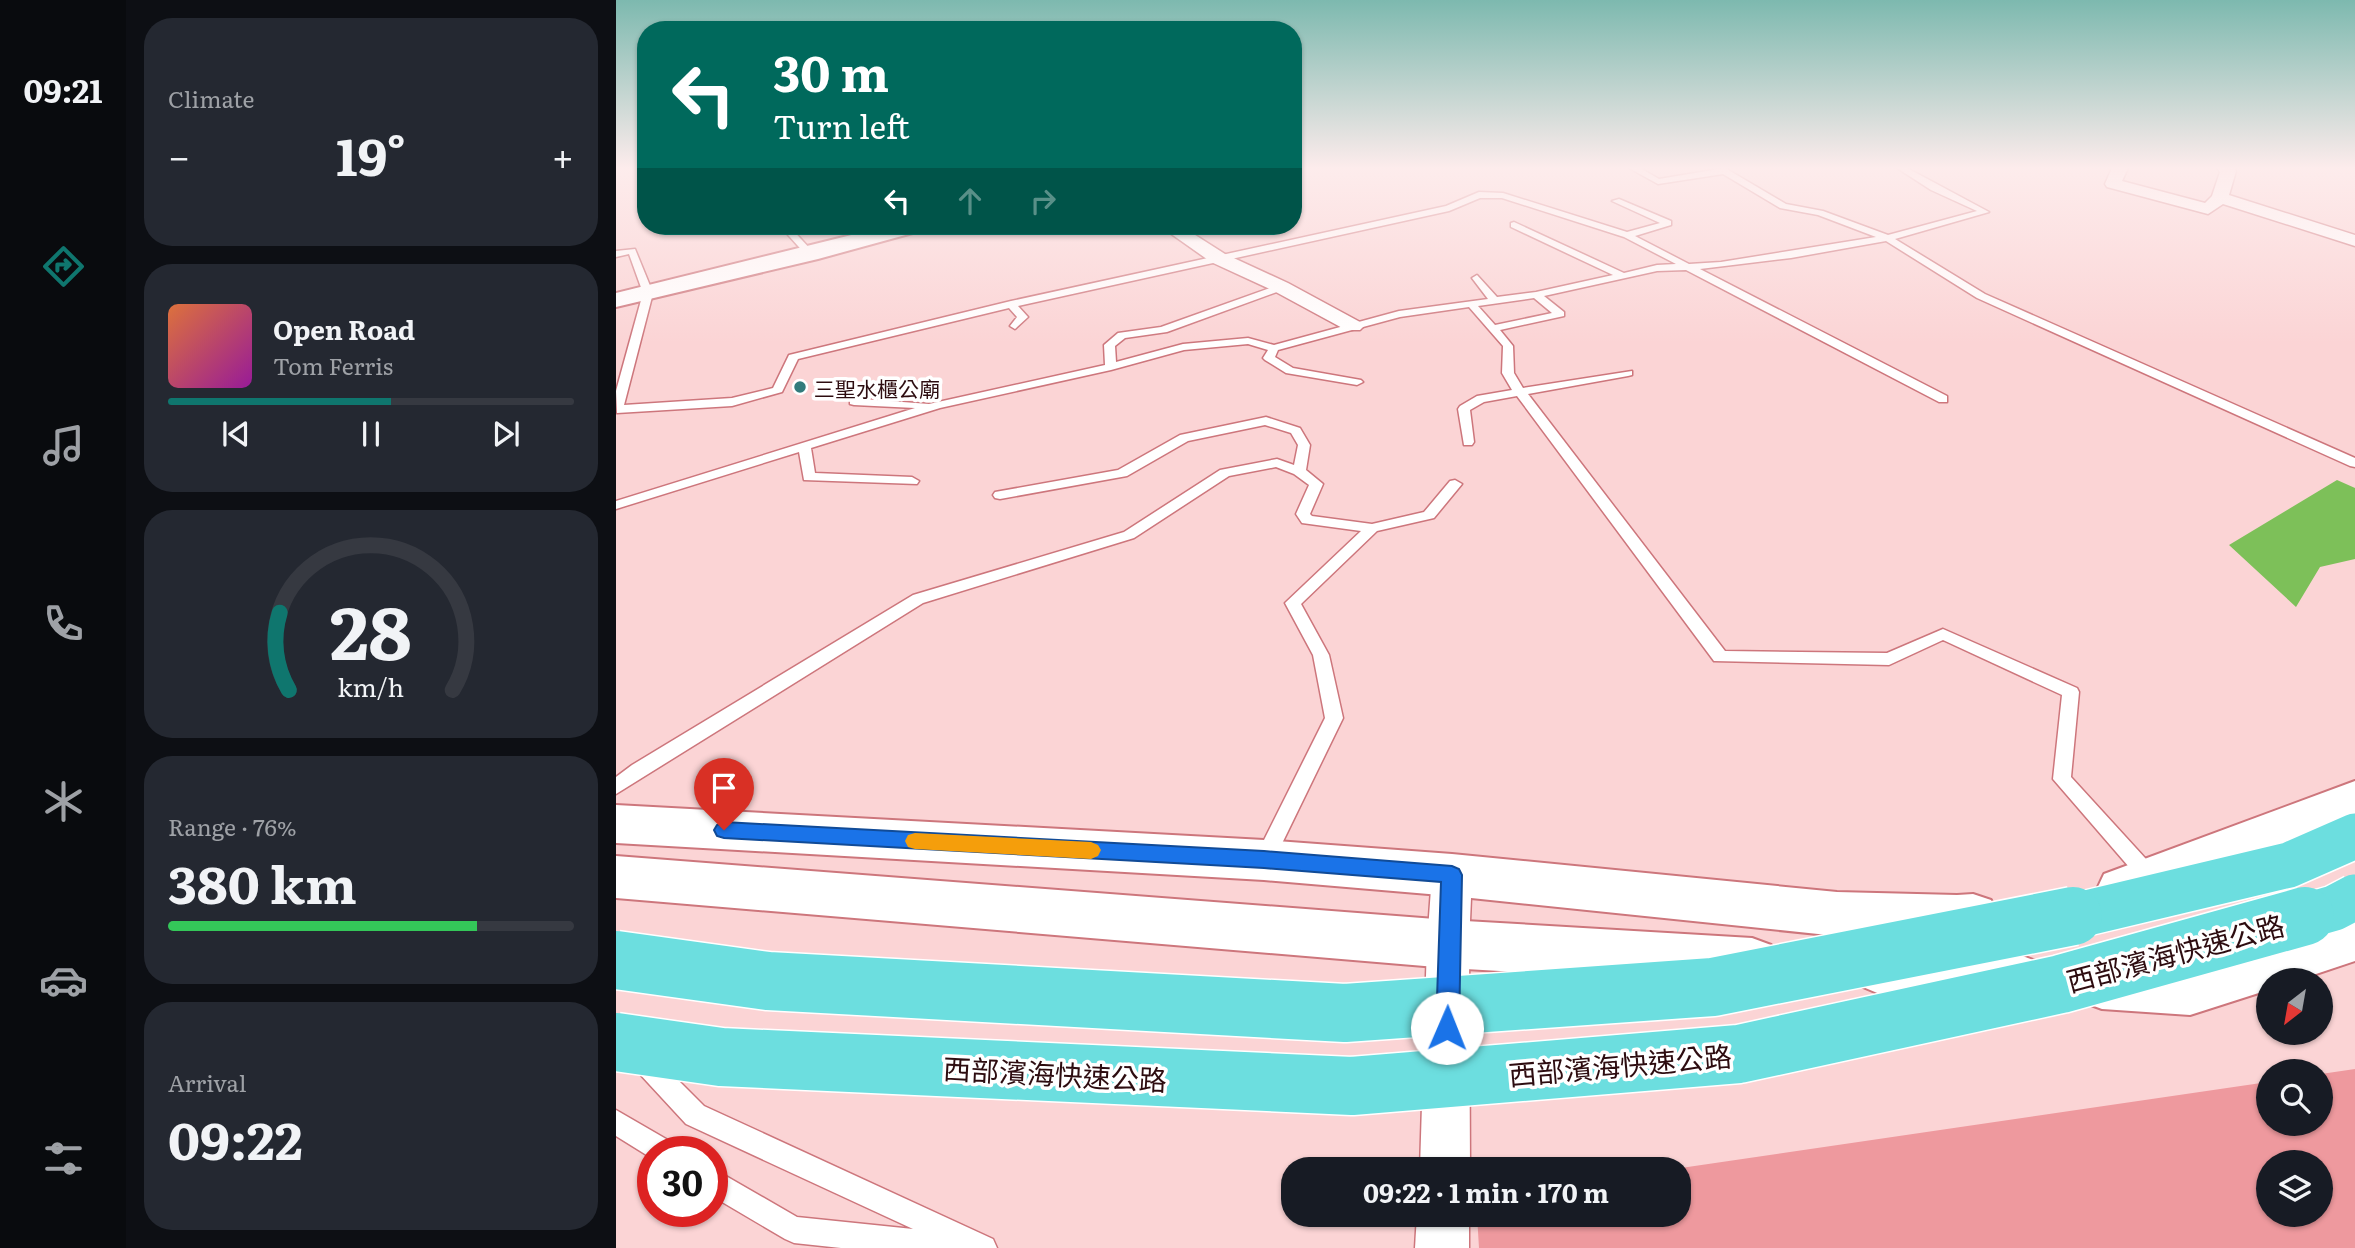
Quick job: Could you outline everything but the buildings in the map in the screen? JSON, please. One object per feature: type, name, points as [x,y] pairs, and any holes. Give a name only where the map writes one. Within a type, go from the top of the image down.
[{"type":"highway","points":[[616,960],[768,981],[1345,1013],[1672,990],[1713,987],[2035,925],[2289,865],[2355,836]]},
{"type":"highway","name":"西部濱海快速公路","points":[[616,1042],[721,1057],[1352,1086],[1726,1055],[2061,984],[2334,908],[2355,897]]},
{"type":"street","points":[[2309,226],[2355,241]]},
{"type":"street","points":[[616,300],[879,235]]},
{"type":"street","points":[[1183,235],[1218,258],[1281,287],[1353,326]]},
{"type":"street","points":[[616,824],[1264,860],[1452,875],[1837,914],[1957,918],[2106,895],[2166,892],[2355,799]]},
{"type":"street","points":[[1444,1157],[1452,875]]},
{"type":"street","points":[[616,877],[1448,944],[2190,990],[2241,962],[2355,938]]},
{"type":"street","points":[[1442,1248],[1443,1227]]},
{"type":"lane","points":[[616,254],[632,251],[648,293],[617,409],[732,402],[778,390],[793,357],[1011,304],[1365,226]]},
{"type":"lane","points":[[1517,226],[1621,275]]},
{"type":"lane","points":[[1599,226],[1627,235],[1690,266],[1943,399]]},
{"type":"lane","points":[[1627,235],[1657,226]]},
{"type":"lane","points":[[1855,226],[1886,238],[1981,296],[2355,463]]},
{"type":"lane","points":[[616,505],[937,405],[1111,367],[1184,347],[1248,341],[1275,348],[1399,314],[1536,295],[1657,268],[1791,255],[1886,238],[1931,226]]},
{"type":"lane","points":[[792,235],[810,254]]},
{"type":"lane","points":[[1477,278],[1495,302]]},
{"type":"lane","points":[[1111,367],[1109,345],[1122,335],[1163,330],[1281,287]]},
{"type":"lane","points":[[1492,328],[1560,314],[1536,295]]},
{"type":"lane","points":[[1011,304],[1023,317],[1015,326]]},
{"type":"lane","points":[[1472,305],[1508,346],[1508,373],[1519,391],[1720,657],[1889,659],[1943,634],[2071,692],[2062,779],[2166,892]]},
{"type":"lane","points":[[1275,348],[1269,358],[1290,371],[1357,382]]},
{"type":"lane","points":[[616,368],[629,364]]},
{"type":"lane","points":[[1468,442],[1464,408],[1481,399],[1628,373]]},
{"type":"lane","points":[[854,401],[937,405]]},
{"type":"lane","points":[[1000,495],[1122,473],[1184,438],[1266,421],[1296,431],[1304,445],[1299,471]]},
{"type":"lane","points":[[804,446],[809,477],[912,481]]},
{"type":"lane","points":[[616,787],[638,770],[918,599],[1129,535],[1225,474],[1277,463],[1299,471],[1316,484],[1303,514],[1307,520],[1372,528],[1429,515],[1455,484]]},
{"type":"lane","points":[[1264,860],[1334,718],[1321,655],[1293,603],[1372,528]]},
{"type":"lane","points":[[2201,924],[2241,962]]},
{"type":"lane","points":[[616,1034],[695,1115],[984,1248]]},
{"type":"lane","points":[[616,1122],[638,1136]]},
{"type":"lane","points":[[728,1191],[794,1230],[970,1248]]},
{"type":"shaded area","points":[[2337,480],[2355,488],[2355,559],[2320,567],[2296,607],[2229,545]]},
{"type":"shaded area","points":[[2355,1069],[2355,1248],[1479,1248],[1478,1227],[1691,1227],[1691,1167],[2256,1084],[2256,1136],[2333,1136],[2333,1072]]},
{"type":"slow traffic","points":[[915,841],[1091,850]]},
{"type":"place","name":"三聖水櫃公廟","points":[[800,387]]},
{"type":"route","points":[[724,830],[1264,860],[1452,875],[1447,1028]]}]
